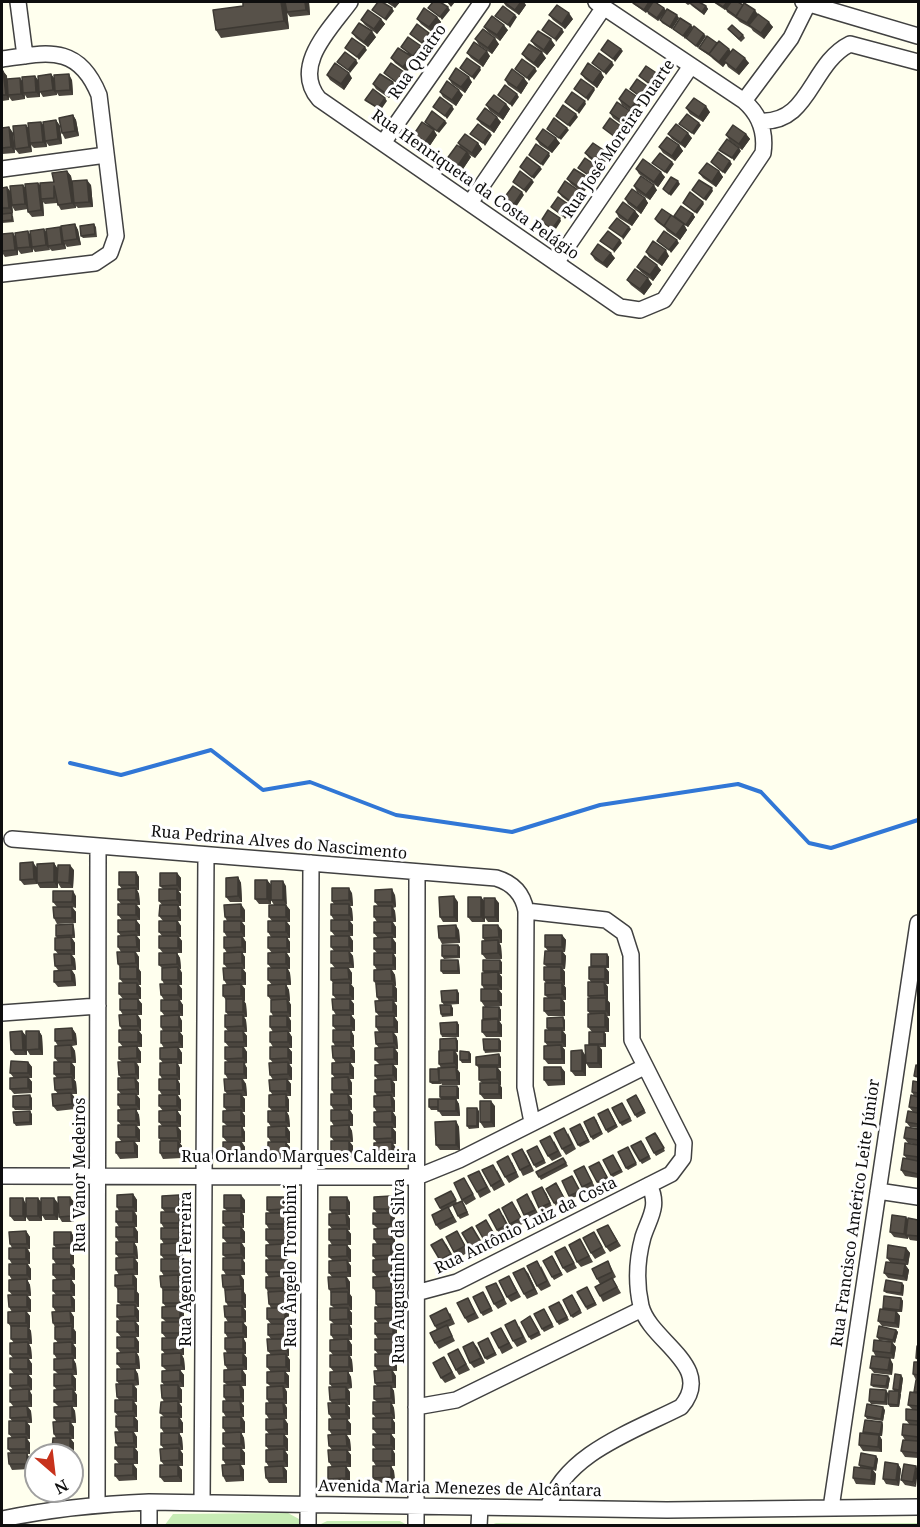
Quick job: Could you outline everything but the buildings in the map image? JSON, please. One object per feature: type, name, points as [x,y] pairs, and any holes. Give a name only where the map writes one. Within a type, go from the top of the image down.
[{"type":"street","points":[[18,2],[25,56]]},
{"type":"street","name":"Rua Henriqueta da Costa Pelágio","points":[[350,2],[309,64],[309,76],[319,99],[620,307],[633,310],[653,307],[664,300],[763,153],[764,136],[759,121]]},
{"type":"street","name":"Rua Quatro","points":[[383,143],[482,2]]},
{"type":"street","points":[[744,101],[791,38],[805,3],[918,36]]},
{"type":"street","points":[[470,203],[600,4],[744,101],[759,121],[783,120],[794,111],[829,58],[850,44],[918,62]]},
{"type":"street","points":[[2,59],[53,53],[78,64],[91,78],[99,95],[116,236],[110,253],[95,263],[2,274]]},
{"type":"street","name":"Rua José Moreira Duarte","points":[[556,263],[691,66]]},
{"type":"street","points":[[2,169],[106,155]]},
{"type":"street","name":"Rua Pedrina Alves do Nascimento","points":[[12,839],[502,880],[520,894],[526,911]]},
{"type":"street","name":"Rua Vanor Medeiros","points":[[97,1504],[98,846]]},
{"type":"street","name":"Rua Agenor Ferreira","points":[[202,1503],[206,855]]},
{"type":"street","name":"Rua Ângelo Trombini","points":[[308,1526],[311,863]]},
{"type":"street","name":"Rua Augustinho da Silva","points":[[416,1526],[417,872]]},
{"type":"street","points":[[532,1122],[525,1087],[526,911],[606,920],[624,933],[632,954],[632,1040],[644,1066]]},
{"type":"street","name":"Rua Francisco Américo Leite Júnior","points":[[831,1508],[918,923]]},
{"type":"street","points":[[2,1013],[98,1006]]},
{"type":"street","name":"Rua Orlando Marques Caldeira","points":[[2,1176],[417,1177],[459,1160],[644,1066]]},
{"type":"street","name":"Rua Antônio Luiz da Costa","points":[[416,1293],[457,1282],[675,1171],[683,1158],[685,1148],[644,1066]]},
{"type":"street","points":[[548,1508],[556,1487],[579,1461],[681,1407],[688,1397],[691,1386],[688,1369],[653,1327],[642,1309],[639,1268],[643,1238],[654,1210],[654,1197],[649,1185]]},
{"type":"street","points":[[878,1191],[918,1197]]},
{"type":"street","points":[[416,1407],[456,1400],[642,1309]]},
{"type":"street","points":[[149,1502],[149,1526]]},
{"type":"street","name":"Avenida Maria Menezes de Alcântara","points":[[2,1519],[42,1510],[97,1504],[149,1502],[667,1510],[918,1507]]},
{"type":"street","points":[[479,1526],[480,1507]]},
{"type":"street","points":[[666,1526],[667,1510]]},
{"type":"green space","points":[[288,1513],[299,1519],[301,1526],[164,1526],[173,1514]]},
{"type":"green space","points":[[327,1521],[400,1521],[407,1525],[319,1525]]},
{"type":"green space","points":[[496,1523],[647,1525],[491,1525]]},
{"type":"green space","points":[[918,1523],[918,1526],[688,1525],[690,1524]]},
{"type":"waterway","points":[[70,763],[121,775],[211,750],[263,790],[310,782],[396,815],[512,832],[600,805],[738,784],[761,792],[809,843],[831,848],[918,820]]}]
